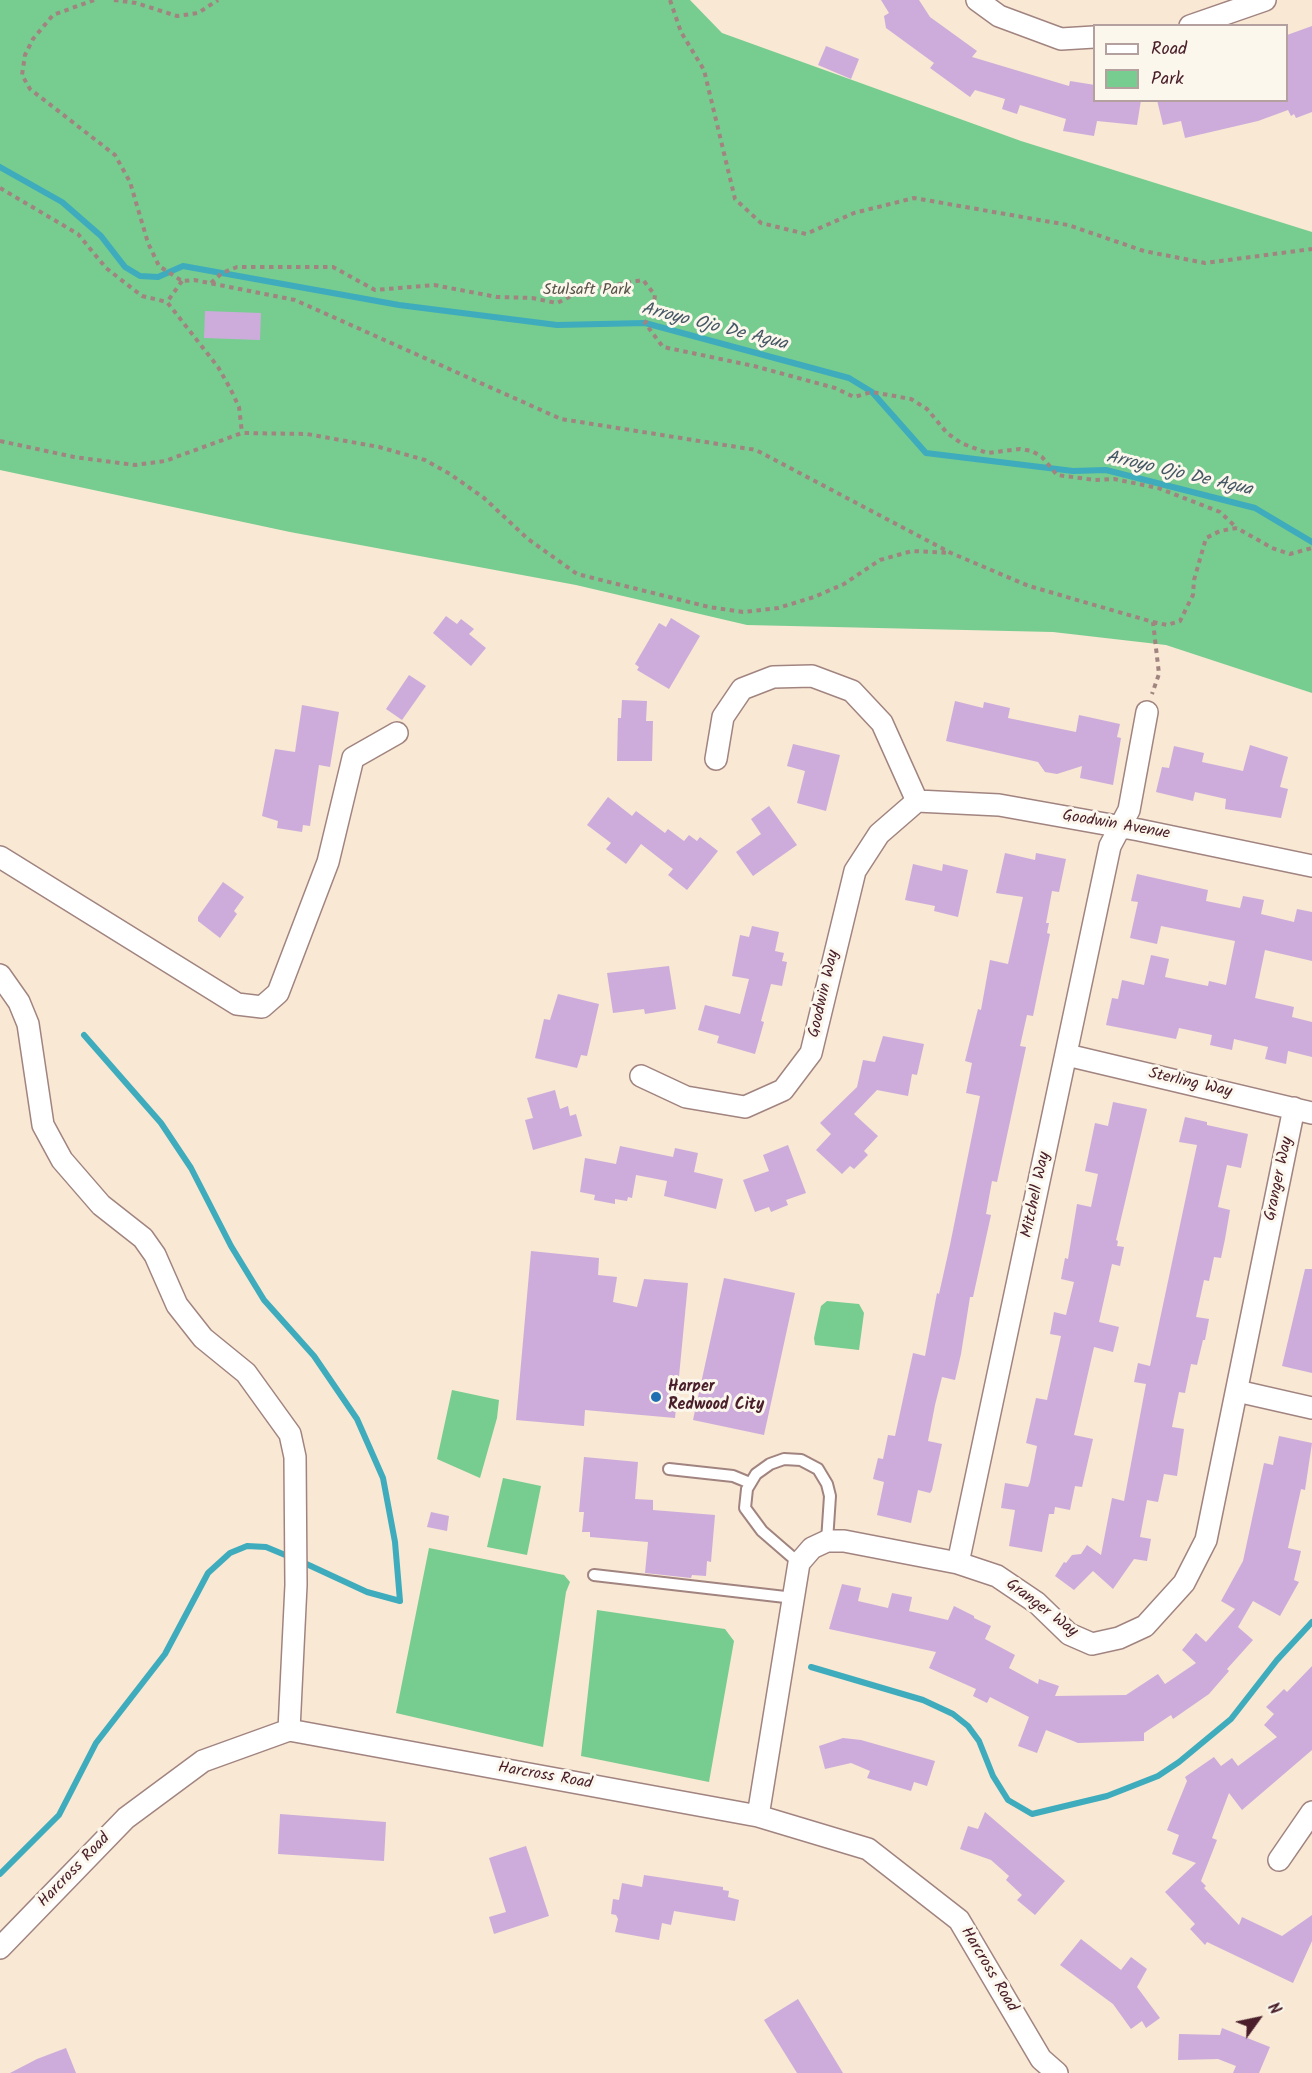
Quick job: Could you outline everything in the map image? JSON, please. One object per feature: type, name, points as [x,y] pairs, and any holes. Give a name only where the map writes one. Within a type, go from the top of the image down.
[{"type":"street","points":[[977,0],[999,16],[1061,39],[1093,37]]},
{"type":"street","points":[[1196,24],[1265,0]]},
{"type":"street","points":[[716,759],[723,717],[742,689],[773,677],[812,676],[852,691],[882,723],[917,801]]},
{"type":"street","name":"Mitchell Way","points":[[958,1563],[1110,846],[1129,810],[1147,711]]},
{"type":"street","points":[[0,856],[237,1004],[262,1007],[278,993],[328,862],[353,758],[397,733]]},
{"type":"street","name":"Goodwin Avenue","points":[[917,801],[999,805],[1139,830],[1312,866]]},
{"type":"street","name":"Goodwin Way","points":[[641,1076],[686,1097],[745,1107],[783,1090],[811,1053],[855,871],[879,834],[917,801]]},
{"type":"street","points":[[0,975],[19,1002],[28,1024],[43,1125],[62,1160],[101,1205],[143,1238],[156,1255],[177,1305],[203,1338],[246,1373],[290,1434],[295,1457],[296,1585],[289,1730]]},
{"type":"street","name":"Sterling Way","points":[[1067,1055],[1303,1110]]},
{"type":"street","name":"Granger Way","points":[[827,1541],[844,1541],[958,1563],[997,1576],[1036,1603],[1070,1634],[1092,1644],[1119,1638],[1145,1626],[1184,1583],[1206,1540],[1237,1391],[1303,1110]]},
{"type":"street","points":[[1237,1391],[1312,1408]]},
{"type":"street","points":[[758,1816],[800,1563],[812,1548],[827,1541]]},
{"type":"street","name":"Harcross Road","points":[[0,1948],[126,1818],[203,1761],[289,1730],[758,1816],[868,1850],[959,1920],[1041,2059],[1057,2073]]},
{"type":"street","points":[[1280,1860],[1312,1812]]},
{"type":"lane","points":[[800,1563],[762,1531],[745,1508],[750,1483],[756,1474],[770,1464],[784,1459],[801,1460],[818,1469],[827,1484],[830,1496],[827,1541]]},
{"type":"lane","points":[[669,1469],[733,1476],[750,1483]]},
{"type":"lane","points":[[594,1575],[794,1598]]},
{"type":"path","points":[[94,0],[53,15],[33,39],[26,55],[22,75],[30,89],[115,155],[130,182],[148,243],[159,266],[182,281],[194,280],[295,300],[561,420],[756,450],[951,553],[1029,586],[1153,622],[1167,625],[1180,621],[1193,595],[1194,579],[1206,538],[1220,531],[1237,528]]},
{"type":"path","points":[[114,0],[136,3],[177,16],[198,13],[218,0]]},
{"type":"path","points":[[670,0],[681,32],[705,70],[735,199],[761,223],[806,234],[854,213],[914,198],[1068,225],[1144,251],[1205,263],[1312,249]]},
{"type":"path","points":[[0,188],[78,234],[106,268],[142,296],[167,302],[218,367],[239,407],[242,433]]},
{"type":"path","points":[[211,283],[222,273],[237,267],[333,267],[375,290],[434,285],[497,297],[532,298],[556,303],[581,291],[643,280],[655,295],[653,310],[645,323],[663,347],[754,366],[835,388],[854,397],[872,392],[911,399],[927,409],[947,433],[961,443],[987,453],[1020,449],[1032,451],[1042,457],[1057,476],[1084,480],[1114,479],[1158,488],[1220,512],[1237,528],[1290,554],[1312,548]]},
{"type":"path","points":[[167,302],[182,281]]},
{"type":"path","points":[[0,441],[74,457],[135,465],[165,461],[242,433],[307,434],[379,447],[425,460],[484,498],[528,539],[577,574],[709,607],[743,612],[777,608],[843,584],[880,560],[912,551],[951,553]]},
{"type":"path","points":[[1147,711],[1159,674],[1153,622]]},
{"type":"green space","name":"Stulsaft Park","points":[[0,0],[690,0],[722,33],[1021,141],[1312,232],[1312,693],[1166,645],[1053,632],[747,625],[576,585],[290,532],[0,470]]},
{"type":"green space","points":[[827,1301],[859,1304],[864,1313],[859,1350],[815,1345],[814,1338],[821,1306]]},
{"type":"green space","points":[[452,1390],[499,1400],[497,1418],[480,1478],[437,1459]]},
{"type":"green space","points":[[503,1478],[541,1486],[527,1555],[487,1547]]},
{"type":"green space","points":[[429,1548],[564,1575],[570,1582],[566,1592],[543,1747],[396,1713]]},
{"type":"green space","points":[[597,1610],[725,1629],[734,1641],[709,1782],[581,1756]]},
{"type":"building","points":[[881,0],[919,0],[930,17],[977,51],[972,57],[1069,86],[1070,81],[1093,85],[1093,102],[1141,102],[1137,125],[1097,121],[1094,136],[1063,131],[1066,119],[1020,105],[1017,114],[1002,109],[1005,99],[975,90],[970,97],[930,68],[934,63],[886,28],[884,16],[889,13]]},
{"type":"building","points":[[1312,26],[1312,112],[1296,118],[1294,114],[1291,116],[1288,110],[1258,121],[1185,138],[1181,121],[1163,125],[1157,102],[1288,102],[1288,35]]},
{"type":"building","points":[[826,46],[859,59],[851,79],[818,65]]},
{"type":"building","points":[[205,311],[261,313],[260,340],[204,338]]},
{"type":"building","points":[[446,616],[457,624],[461,619],[474,629],[469,634],[486,648],[471,666],[433,633]]},
{"type":"building","points":[[671,618],[700,636],[669,689],[637,670],[639,667],[635,664],[659,623],[666,627]]},
{"type":"building","points":[[409,675],[426,686],[402,720],[386,709]]},
{"type":"building","points":[[622,700],[647,701],[646,721],[653,721],[652,761],[617,761],[618,718],[621,718]]},
{"type":"building","points":[[955,701],[983,708],[984,702],[1010,708],[1008,718],[1076,732],[1079,715],[1120,724],[1117,737],[1121,738],[1113,785],[1080,778],[1082,766],[1057,774],[1045,772],[1038,762],[946,741]]},
{"type":"building","points":[[302,705],[339,712],[330,767],[319,765],[310,826],[303,825],[302,832],[277,828],[278,821],[262,816],[275,749],[295,752]]},
{"type":"building","points":[[793,744],[840,755],[826,811],[797,803],[805,771],[787,766]]},
{"type":"building","points":[[1250,745],[1288,757],[1280,787],[1288,789],[1281,818],[1225,809],[1226,799],[1195,792],[1193,801],[1156,792],[1162,767],[1169,768],[1174,746],[1204,753],[1202,762],[1243,771]]},
{"type":"building","points":[[608,797],[632,816],[636,811],[665,833],[668,829],[684,841],[689,835],[697,841],[700,837],[718,851],[687,890],[668,875],[673,869],[641,844],[626,864],[606,849],[611,843],[587,825]]},
{"type":"building","points":[[769,806],[797,845],[753,876],[736,852],[761,834],[751,819]]},
{"type":"building","points":[[1005,853],[1035,860],[1036,853],[1066,859],[1059,892],[1052,891],[1046,923],[1049,923],[1047,933],[1050,934],[1033,1016],[1027,1015],[1020,1046],[1026,1047],[997,1182],[992,1181],[986,1214],[991,1215],[973,1297],[970,1297],[955,1380],[942,1377],[935,1405],[928,1441],[942,1444],[932,1490],[930,1493],[918,1490],[911,1523],[877,1515],[884,1482],[873,1479],[878,1458],[883,1459],[888,1435],[895,1436],[913,1353],[925,1356],[937,1293],[939,1294],[950,1245],[980,1096],[966,1093],[972,1063],[965,1061],[978,1009],[981,1010],[990,960],[1008,964],[1023,897],[996,893]]},
{"type":"building","points":[[913,864],[942,871],[943,864],[968,870],[958,917],[934,911],[935,906],[905,900]]},
{"type":"building","points":[[1137,874],[1208,890],[1206,901],[1240,908],[1243,896],[1264,900],[1261,914],[1294,922],[1297,909],[1312,912],[1312,961],[1265,950],[1255,998],[1294,1007],[1292,1017],[1312,1022],[1312,1057],[1288,1051],[1286,1064],[1265,1059],[1268,1047],[1234,1039],[1232,1050],[1210,1045],[1212,1035],[1179,1028],[1176,1039],[1106,1025],[1112,998],[1118,999],[1122,980],[1144,985],[1151,955],[1169,959],[1165,977],[1208,986],[1209,981],[1226,985],[1235,941],[1161,926],[1157,944],[1130,938],[1138,902],[1131,901]]},
{"type":"building","points":[[223,882],[244,897],[234,911],[237,914],[220,938],[198,921],[198,917]]},
{"type":"building","points":[[752,926],[779,932],[775,951],[784,953],[782,961],[787,962],[782,986],[771,984],[755,1054],[717,1043],[719,1036],[698,1030],[705,1005],[740,1014],[749,979],[732,976],[740,935],[749,937]]},
{"type":"building","points":[[669,966],[676,1009],[645,1014],[644,1009],[613,1013],[607,973]]},
{"type":"building","points":[[558,994],[599,1004],[587,1056],[581,1055],[577,1068],[535,1058],[544,1019],[550,1020]]},
{"type":"building","points":[[883,1036],[924,1044],[917,1075],[912,1074],[908,1096],[877,1090],[854,1114],[878,1136],[864,1151],[868,1155],[854,1169],[850,1166],[842,1174],[816,1150],[831,1134],[820,1123],[857,1087],[863,1060],[875,1062]]},
{"type":"building","points":[[555,1090],[560,1109],[568,1106],[570,1116],[576,1114],[582,1136],[533,1150],[525,1120],[533,1118],[527,1098]]},
{"type":"building","points":[[1113,1102],[1147,1109],[1116,1240],[1118,1241],[1117,1246],[1124,1247],[1120,1266],[1112,1264],[1099,1322],[1119,1327],[1113,1352],[1094,1347],[1074,1435],[1093,1439],[1082,1487],[1075,1486],[1070,1510],[1055,1507],[1054,1514],[1049,1514],[1042,1552],[1009,1546],[1015,1510],[1001,1508],[1005,1483],[1028,1487],[1030,1482],[1037,1446],[1026,1443],[1036,1398],[1047,1400],[1061,1336],[1050,1334],[1054,1312],[1066,1315],[1074,1282],[1061,1279],[1065,1258],[1068,1259],[1077,1204],[1091,1207],[1098,1174],[1085,1171],[1095,1123],[1108,1126]]},
{"type":"building","points":[[1185,1117],[1207,1122],[1207,1125],[1248,1134],[1241,1168],[1227,1165],[1218,1207],[1230,1210],[1225,1239],[1221,1258],[1214,1257],[1209,1281],[1204,1280],[1196,1317],[1209,1319],[1205,1340],[1203,1340],[1197,1365],[1191,1364],[1185,1393],[1179,1392],[1172,1427],[1184,1429],[1177,1476],[1164,1474],[1158,1502],[1147,1500],[1140,1537],[1151,1539],[1147,1561],[1134,1559],[1113,1589],[1093,1571],[1074,1590],[1055,1576],[1064,1562],[1066,1563],[1072,1555],[1081,1554],[1087,1545],[1101,1555],[1112,1498],[1124,1501],[1146,1384],[1134,1382],[1138,1363],[1150,1366],[1197,1145],[1179,1142]]},
{"type":"building","points":[[788,1145],[806,1193],[786,1200],[788,1205],[771,1212],[769,1207],[755,1212],[743,1180],[769,1171],[763,1155]]},
{"type":"building","points":[[620,1146],[673,1157],[675,1148],[698,1153],[694,1172],[723,1179],[716,1209],[664,1196],[667,1181],[636,1175],[632,1198],[628,1197],[627,1201],[615,1199],[615,1204],[594,1200],[595,1195],[580,1192],[585,1158],[616,1164]]},
{"type":"building","points":[[531,1251],[599,1258],[598,1275],[617,1277],[613,1302],[637,1307],[644,1279],[688,1283],[675,1418],[585,1410],[584,1426],[516,1420]]},
{"type":"building","points":[[1305,1269],[1312,1269],[1312,1373],[1282,1366]]},
{"type":"building","points":[[724,1278],[795,1293],[764,1435],[693,1420]]},
{"type":"building","points":[[1279,1436],[1312,1443],[1305,1490],[1301,1489],[1288,1548],[1301,1551],[1294,1580],[1299,1582],[1280,1616],[1253,1601],[1238,1627],[1253,1640],[1227,1669],[1229,1671],[1209,1694],[1173,1719],[1171,1715],[1144,1733],[1144,1741],[1078,1743],[1046,1730],[1037,1753],[1018,1746],[1029,1717],[990,1697],[987,1703],[973,1696],[976,1689],[929,1668],[936,1652],[829,1629],[842,1584],[861,1588],[858,1601],[888,1608],[892,1593],[912,1597],[909,1611],[948,1620],[954,1606],[974,1616],[991,1626],[985,1639],[1015,1655],[1009,1668],[1038,1684],[1039,1679],[1059,1686],[1055,1696],[1126,1695],[1158,1674],[1165,1684],[1196,1663],[1182,1650],[1196,1633],[1206,1642],[1235,1609],[1221,1601],[1243,1561],[1264,1463],[1273,1465]]},
{"type":"building","points":[[584,1457],[638,1462],[635,1499],[653,1500],[653,1510],[715,1515],[711,1562],[707,1561],[706,1576],[692,1575],[691,1578],[645,1573],[648,1542],[590,1537],[590,1532],[582,1532],[584,1512],[579,1512]]},
{"type":"building","points":[[431,1512],[449,1516],[447,1531],[427,1527]]},
{"type":"building","points":[[1312,1666],[1312,1750],[1242,1810],[1229,1793],[1212,1838],[1217,1840],[1201,1881],[1206,1886],[1204,1888],[1239,1925],[1242,1917],[1282,1936],[1312,1915],[1312,1941],[1293,1983],[1207,1942],[1205,1945],[1190,1929],[1195,1924],[1165,1892],[1196,1863],[1172,1854],[1179,1835],[1167,1830],[1187,1781],[1185,1777],[1214,1757],[1221,1766],[1232,1758],[1238,1766],[1277,1737],[1264,1725],[1274,1714],[1266,1707],[1284,1689],[1287,1692]]},
{"type":"building","points":[[843,1738],[861,1740],[935,1761],[927,1786],[914,1782],[911,1791],[867,1778],[870,1771],[851,1763],[825,1769],[819,1746]]},
{"type":"building","points":[[985,1812],[1065,1881],[1035,1915],[1017,1900],[1022,1895],[1006,1880],[1009,1876],[991,1860],[960,1849],[968,1826],[978,1829]]},
{"type":"building","points":[[280,1814],[386,1822],[384,1861],[278,1854]]},
{"type":"building","points":[[526,1846],[549,1916],[494,1934],[489,1917],[506,1912],[489,1858]]},
{"type":"building","points":[[644,1875],[723,1887],[723,1890],[729,1891],[728,1897],[739,1900],[735,1921],[674,1911],[671,1925],[662,1923],[659,1940],[615,1932],[618,1919],[616,1915],[611,1914],[613,1899],[619,1900],[622,1883],[642,1887]]},
{"type":"building","points":[[1081,1939],[1121,1970],[1131,1957],[1147,1969],[1137,1987],[1160,2018],[1146,2028],[1142,2021],[1131,2029],[1113,2004],[1060,1965]]},
{"type":"building","points":[[798,1999],[843,2073],[797,2073],[764,2020]]},
{"type":"building","points":[[1222,2028],[1270,2047],[1259,2073],[1233,2073],[1236,2066],[1218,2059],[1178,2060],[1179,2034],[1220,2035]]},
{"type":"building","points":[[66,2048],[76,2073],[10,2073],[37,2059]]},
{"type":"waterway","name":"Arroyo Ojo De Agua","points":[[0,167],[62,202],[101,236],[125,267],[140,276],[158,277],[183,266],[399,305],[557,325],[645,323],[849,378],[872,392],[926,453],[1073,471],[1106,470],[1255,508],[1312,542]]},
{"type":"waterway","points":[[84,1035],[161,1123],[191,1168],[231,1246],[264,1300],[314,1356],[357,1419],[383,1478],[395,1542],[400,1601],[367,1592],[300,1561]]},
{"type":"waterway","points":[[0,1874],[59,1815],[96,1743],[165,1654],[208,1573],[230,1553],[247,1546],[266,1547],[290,1557]]},
{"type":"waterway","points":[[811,1667],[923,1700],[953,1714],[968,1726],[979,1741],[993,1776],[1008,1800],[1032,1814],[1107,1796],[1158,1776],[1179,1762],[1231,1719],[1277,1660],[1312,1622]]},
{"type":"place","name":"Harper Redwood City","points":[[656,1397]]}]
